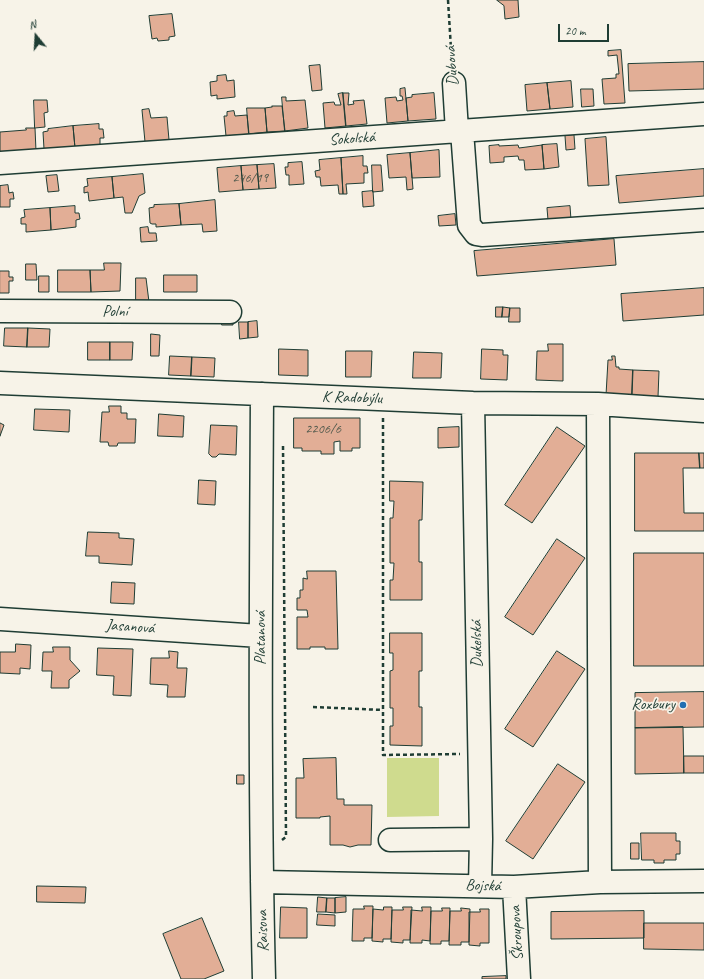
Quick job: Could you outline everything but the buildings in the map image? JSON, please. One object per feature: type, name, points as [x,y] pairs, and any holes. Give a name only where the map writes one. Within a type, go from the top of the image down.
[{"type":"street","name":"Dubová","points":[[454,83],[469,224],[476,234],[482,236],[704,220]]},
{"type":"street","name":"Sokolská","points":[[0,164],[704,114]]},
{"type":"street","name":"Polní","points":[[0,311],[230,312]]},
{"type":"street","name":"K Radobýlu","points":[[0,383],[473,403],[598,404],[704,411]]},
{"type":"street","name":"Platanová","points":[[262,394],[260,636],[262,882]]},
{"type":"street","name":"Dukelská","points":[[473,403],[481,839],[480,886]]},
{"type":"street","points":[[598,404],[600,882]]},
{"type":"street","name":"Jasanová","points":[[0,619],[260,636]]},
{"type":"street","points":[[390,840],[481,839]]},
{"type":"street","name":"Bojská","points":[[262,882],[514,887],[600,882],[704,881]]},
{"type":"street","name":"Raisova","points":[[262,882],[264,979]]},
{"type":"street","name":"Škroupova","points":[[514,887],[519,979]]},
{"type":"path","name":"Dubová","points":[[448,0],[454,83]]},
{"type":"path","points":[[383,399],[383,755],[479,754]]},
{"type":"path","points":[[262,859],[286,837],[283,444]]},
{"type":"path","points":[[313,707],[383,710]]},
{"type":"green space","points":[[387,758],[439,758],[439,816],[387,817]]},
{"type":"place","name":"Roxbury","points":[[683,705]]}]
